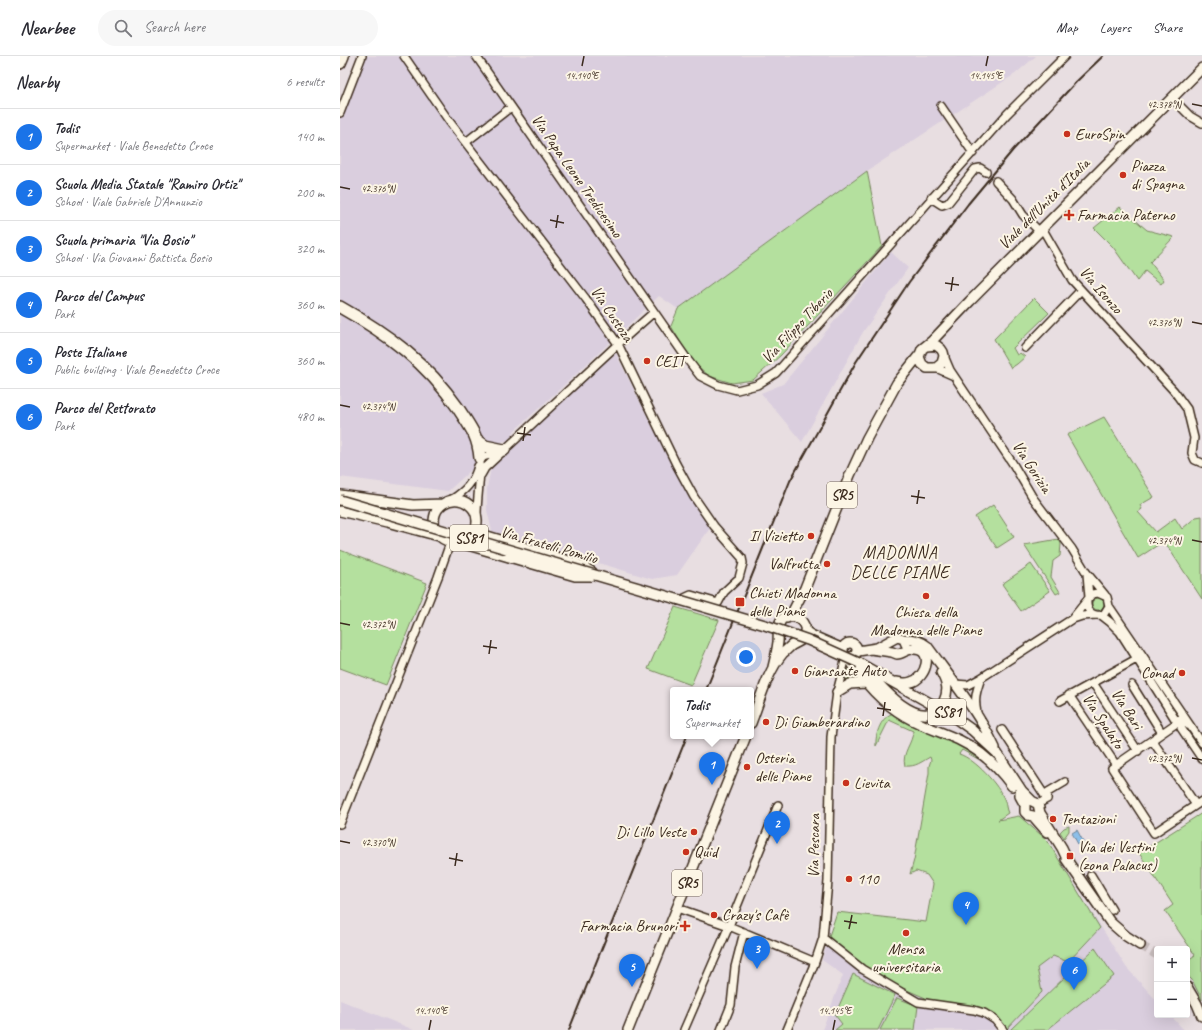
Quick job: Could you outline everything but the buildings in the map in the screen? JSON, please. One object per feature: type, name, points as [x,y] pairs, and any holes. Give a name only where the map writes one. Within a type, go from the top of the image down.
[{"type":"highway","points":[[340,63],[343,56]]},
{"type":"highway","points":[[340,307],[375,327],[413,357],[451,399],[478,440],[485,446],[504,450]]},
{"type":"highway","points":[[478,440],[480,458]]},
{"type":"main road","name":"Viale dell'Unità d'Italia","points":[[926,346],[1040,229],[1202,68]]},
{"type":"main road","points":[[920,354],[920,361],[931,368],[942,363],[940,335],[943,330]]},
{"type":"main road","points":[[926,346],[933,344],[942,352]]},
{"type":"main road","name":"SR5","points":[[754,715],[773,667],[778,636],[778,626],[782,620],[793,611],[805,588],[871,430],[897,383],[920,354],[922,349],[926,346]]},
{"type":"main road","name":"SR5","points":[[888,400],[907,376],[916,371],[931,368]]},
{"type":"main road","points":[[340,496],[386,500],[413,505],[458,500],[465,502],[471,506],[477,519],[474,534],[464,542]]},
{"type":"main road","name":"Via Fratelli Pomilio","points":[[340,500],[788,632],[859,663]]},
{"type":"main road","points":[[447,502],[437,509],[434,516],[434,523],[435,530],[439,536],[450,543],[464,542],[575,576],[598,576]]},
{"type":"main road","points":[[340,511],[439,536]]},
{"type":"main road","points":[[476,530],[484,535],[507,543],[576,563],[598,576]]},
{"type":"main road","name":"SR5","points":[[773,667],[784,653],[807,634],[802,621],[801,612],[805,588]]},
{"type":"main road","points":[[786,618],[795,617],[802,621]]},
{"type":"main road","points":[[807,634],[855,657],[858,651],[882,646],[897,637],[904,640],[920,641],[929,649],[956,684],[988,732],[997,753]]},
{"type":"main road","points":[[778,636],[784,643],[793,645]]},
{"type":"main road","points":[[892,639],[889,644],[892,652]]},
{"type":"main road","points":[[904,640],[906,644],[904,651]]},
{"type":"main road","points":[[871,649],[900,654],[912,648],[924,653],[927,661],[919,678],[911,683],[891,681]]},
{"type":"main road","points":[[929,649],[946,682],[947,692],[944,701]]},
{"type":"main road","points":[[846,654],[865,683],[905,716],[961,741],[987,758],[1001,772],[1020,796],[1034,808]]},
{"type":"main road","points":[[859,663],[902,706],[919,714],[930,714],[935,712]]},
{"type":"main road","name":"SS81","points":[[859,663],[951,715],[972,730],[997,753],[1062,848],[1069,863],[1093,899],[1110,922],[1126,936],[1140,945]]},
{"type":"main road","points":[[838,692],[850,684],[865,683]]},
{"type":"main road","name":"SR5","points":[[628,1030],[745,739]]},
{"type":"main road","points":[[1019,786],[1020,796]]},
{"type":"main road","points":[[1190,992],[1202,1016]]},
{"type":"street","points":[[340,113],[362,56]]},
{"type":"street","name":"Via Custoza","points":[[404,56],[434,100],[586,299],[618,344],[676,464],[694,497],[714,526],[742,558],[743,563],[739,578],[724,592],[718,603]]},
{"type":"street","name":"Via Papa Leone Tredicesimo","points":[[476,56],[654,312]]},
{"type":"street","name":"Via Filippo Tiberio","points":[[654,312],[700,376],[718,385],[737,390],[757,385],[776,373],[1007,114],[1065,56]]},
{"type":"street","points":[[1172,98],[1190,116],[1202,122]]},
{"type":"street","points":[[941,106],[973,153]]},
{"type":"street","points":[[466,142],[511,107]]},
{"type":"street","points":[[931,198],[942,205],[948,203],[975,169],[980,168],[986,172]]},
{"type":"street","name":"Via Isonzo","points":[[996,181],[1013,199],[1023,215],[1040,229],[1070,277],[1081,290],[1174,391],[1187,409],[1194,438],[1192,454],[1195,460],[1202,463]]},
{"type":"street","points":[[1025,348],[1081,290]]},
{"type":"street","points":[[481,475],[485,468],[504,450],[654,312]]},
{"type":"street","name":"Via Gorizia","points":[[942,352],[950,370],[1013,464],[1033,498],[1072,549],[1086,572],[1105,595]]},
{"type":"street","points":[[931,368],[956,377]]},
{"type":"street","points":[[480,458],[504,450]]},
{"type":"street","points":[[477,519],[477,500],[481,475],[480,458]]},
{"type":"street","points":[[447,502],[460,494],[471,483],[476,473],[480,458]]},
{"type":"street","name":"Via Fratelli Pomilio","points":[[464,542],[676,603],[691,595],[718,603]]},
{"type":"street","points":[[340,824],[438,578],[450,543]]},
{"type":"street","name":"Via Gorizia","points":[[1086,572],[1088,599]]},
{"type":"street","points":[[956,684],[968,684],[982,678],[1072,619],[1082,616],[1098,615],[1106,612],[1109,606],[1109,600],[1105,595],[1095,593],[1088,599],[1072,619]]},
{"type":"street","points":[[1088,599],[1087,608],[1089,612],[1110,622],[1120,632],[1182,714],[1201,742]]},
{"type":"street","points":[[1109,606],[1178,723],[1202,759]]},
{"type":"street","name":"Via Pescara","points":[[787,1030],[815,962],[823,938],[828,881],[831,737],[846,654]]},
{"type":"street","name":"Via Spalato","points":[[1060,701],[1140,657]]},
{"type":"street","points":[[977,716],[975,701],[976,690],[982,678]]},
{"type":"street","name":"Via Bari","points":[[1093,683],[1138,750]]},
{"type":"street","points":[[1132,685],[1162,733]]},
{"type":"street","name":"Via Spalato","points":[[1069,695],[1116,765],[1112,768],[1154,833],[1199,803]]},
{"type":"street","points":[[1116,765],[1178,723],[1183,717],[1182,714]]},
{"type":"street","points":[[1178,723],[1186,723],[1201,742]]},
{"type":"street","points":[[1002,730],[1047,799]]},
{"type":"street","points":[[1152,740],[1199,803]]},
{"type":"street","points":[[1034,808],[1047,799],[1048,792],[1065,782]]},
{"type":"street","points":[[684,1030],[729,926],[778,806]]},
{"type":"street","points":[[1091,875],[1112,910]]},
{"type":"street","points":[[1093,899],[1102,893]]},
{"type":"street","points":[[677,908],[729,926],[815,962]]},
{"type":"street","points":[[721,1030],[731,1005],[735,966],[744,932]]},
{"type":"street","points":[[823,938],[862,969],[918,1002],[974,1010],[984,1013],[994,1020],[1003,1030]]},
{"type":"shaded area","points":[[362,56],[1036,56],[1015,74],[867,171],[678,309],[659,296],[514,431],[512,436],[506,441],[503,441],[448,491],[340,477],[340,110]]},
{"type":"shaded area","points":[[891,252],[908,268],[863,332],[802,442],[761,393],[783,384]]},
{"type":"shaded area","points":[[615,352],[672,466],[710,528],[677,575],[652,579],[492,531],[487,510],[487,488],[491,468]]},
{"type":"shaded area","points":[[1019,816],[1047,840],[1126,967],[1154,998],[1154,1018],[1173,1018],[1184,1030],[822,1030],[843,975],[822,960],[837,912],[926,922],[936,865]]},
{"type":"shaded area","points":[[340,1000],[414,1030],[340,1030]]},
{"type":"green space","points":[[867,171],[882,246],[781,355],[753,380],[732,383],[709,376],[691,360],[671,326],[678,309]]},
{"type":"green space","points":[[1120,207],[1147,230],[1174,237],[1150,262],[1164,280],[1161,284],[1145,271],[1137,281],[1113,247],[1094,228]]},
{"type":"green space","points":[[1034,298],[1049,313],[1013,348],[1017,355],[1020,353],[1025,357],[1011,368],[994,339]]},
{"type":"green space","points":[[1104,417],[1154,497],[1140,505],[1142,509],[1138,512],[1156,532],[1175,518],[1182,529],[1196,517],[1202,516],[1202,599],[1164,541],[1138,558],[1067,435]]},
{"type":"green space","points":[[993,505],[1014,537],[997,548],[975,517]]},
{"type":"green space","points":[[1059,539],[1061,544],[1060,556],[1053,561],[1051,577],[1060,592],[1056,594],[1024,545]]},
{"type":"green space","points":[[340,550],[427,583],[386,685],[340,668]]},
{"type":"green space","points":[[1031,564],[1050,591],[1021,611],[1002,584]]},
{"type":"green space","points":[[1098,598],[1102,600],[1104,604],[1102,608],[1098,610],[1094,608],[1092,604],[1094,600]]},
{"type":"green space","points":[[675,607],[719,620],[691,685],[648,669]]},
{"type":"green space","points":[[849,669],[860,680],[846,682]]},
{"type":"green space","points":[[894,713],[954,739],[982,759],[978,759],[962,750],[959,754],[972,761],[986,773],[998,788],[1005,801],[1008,813],[998,820],[1019,816],[1047,840],[1100,928],[1068,962],[1053,956],[1037,968],[1042,992],[1006,1030],[994,1020],[974,1011],[928,999],[872,975],[828,939],[837,912],[926,922],[933,884],[927,875],[916,871],[910,874],[914,860],[931,760],[930,757],[915,765],[905,766],[904,761],[906,752],[913,731],[889,720],[876,746],[878,731],[882,722],[889,715]]},
{"type":"green space","points":[[1202,813],[1202,1000],[1190,978],[1190,959],[1195,955],[1165,911],[1173,905],[1139,853]]},
{"type":"green space","points":[[1069,826],[1069,831],[1064,838],[1060,832]]},
{"type":"green space","points":[[1095,948],[1114,976],[1047,1030],[1010,1030]]},
{"type":"green space","points":[[853,974],[895,995],[878,1030],[835,1030],[842,1024],[835,1015]]},
{"type":"green space","points":[[897,998],[918,1006],[915,1030],[880,1030]]},
{"type":"water","points":[[1077,830],[1084,843],[1079,846],[1072,833]]},
{"type":"tunnel","points":[[986,172],[996,181]]},
{"type":"tunnel","points":[[1140,945],[1154,953]]},
{"type":"railway","points":[[707,687],[790,481],[856,362],[909,282],[968,204],[1013,150],[1077,81],[1103,56]]},
{"type":"railway","points":[[569,1030],[686,739]]},
{"type":"place","name":"EuroSpin","points":[[1067,134]]},
{"type":"place","name":"Piazza di Spagna","points":[[1123,175]]},
{"type":"place","name":"Farmacia Paterno","points":[[1069,215]]},
{"type":"place","name":"CEIT","points":[[647,361]]},
{"type":"place","name":"Il Vizietto","points":[[811,536]]},
{"type":"place","name":"Valfrutta","points":[[827,564]]},
{"type":"place","name":"Chiesa della Madonna delle Piane","points":[[926,596]]},
{"type":"place","name":"Chieti Madonna delle Piane","points":[[740,602]]},
{"type":"place","name":"Giansante Auto","points":[[795,671]]},
{"type":"place","name":"Conad","points":[[1182,673]]},
{"type":"place","name":"Di Giamberardino","points":[[766,722]]},
{"type":"place","name":"Osteria delle Piane","points":[[747,767]]},
{"type":"place","name":"Lievita","points":[[846,783]]},
{"type":"place","name":"Todis","points":[[712,785]]},
{"type":"place","name":"Tentazioni","points":[[1053,819]]},
{"type":"place","name":"Di Lillo Veste","points":[[694,832]]},
{"type":"place","name":"Scuola Media Statale \"Ramiro Ortiz\"","points":[[777,844]]},
{"type":"place","name":"Quid","points":[[686,852]]},
{"type":"place","name":"Via dei Vestini (zona Palacus)","points":[[1070,856]]},
{"type":"place","name":"110","points":[[849,879]]},
{"type":"place","name":"Crazy's Cafè","points":[[714,915]]},
{"type":"place","name":"Parco del Campus","points":[[966,925]]},
{"type":"place","name":"Farmacia Brunori","points":[[685,926]]},
{"type":"place","name":"Mensa universitaria","points":[[906,933]]},
{"type":"place","name":"Scuola primaria \"Via Bosio\"","points":[[757,969]]},
{"type":"place","name":"Poste Italiane","points":[[632,987]]},
{"type":"place","name":"Parco del Rettorato","points":[[1074,990]]},
{"type":"district","name":"MADONNA DELLE PIANE","points":[[900,562]]}]
